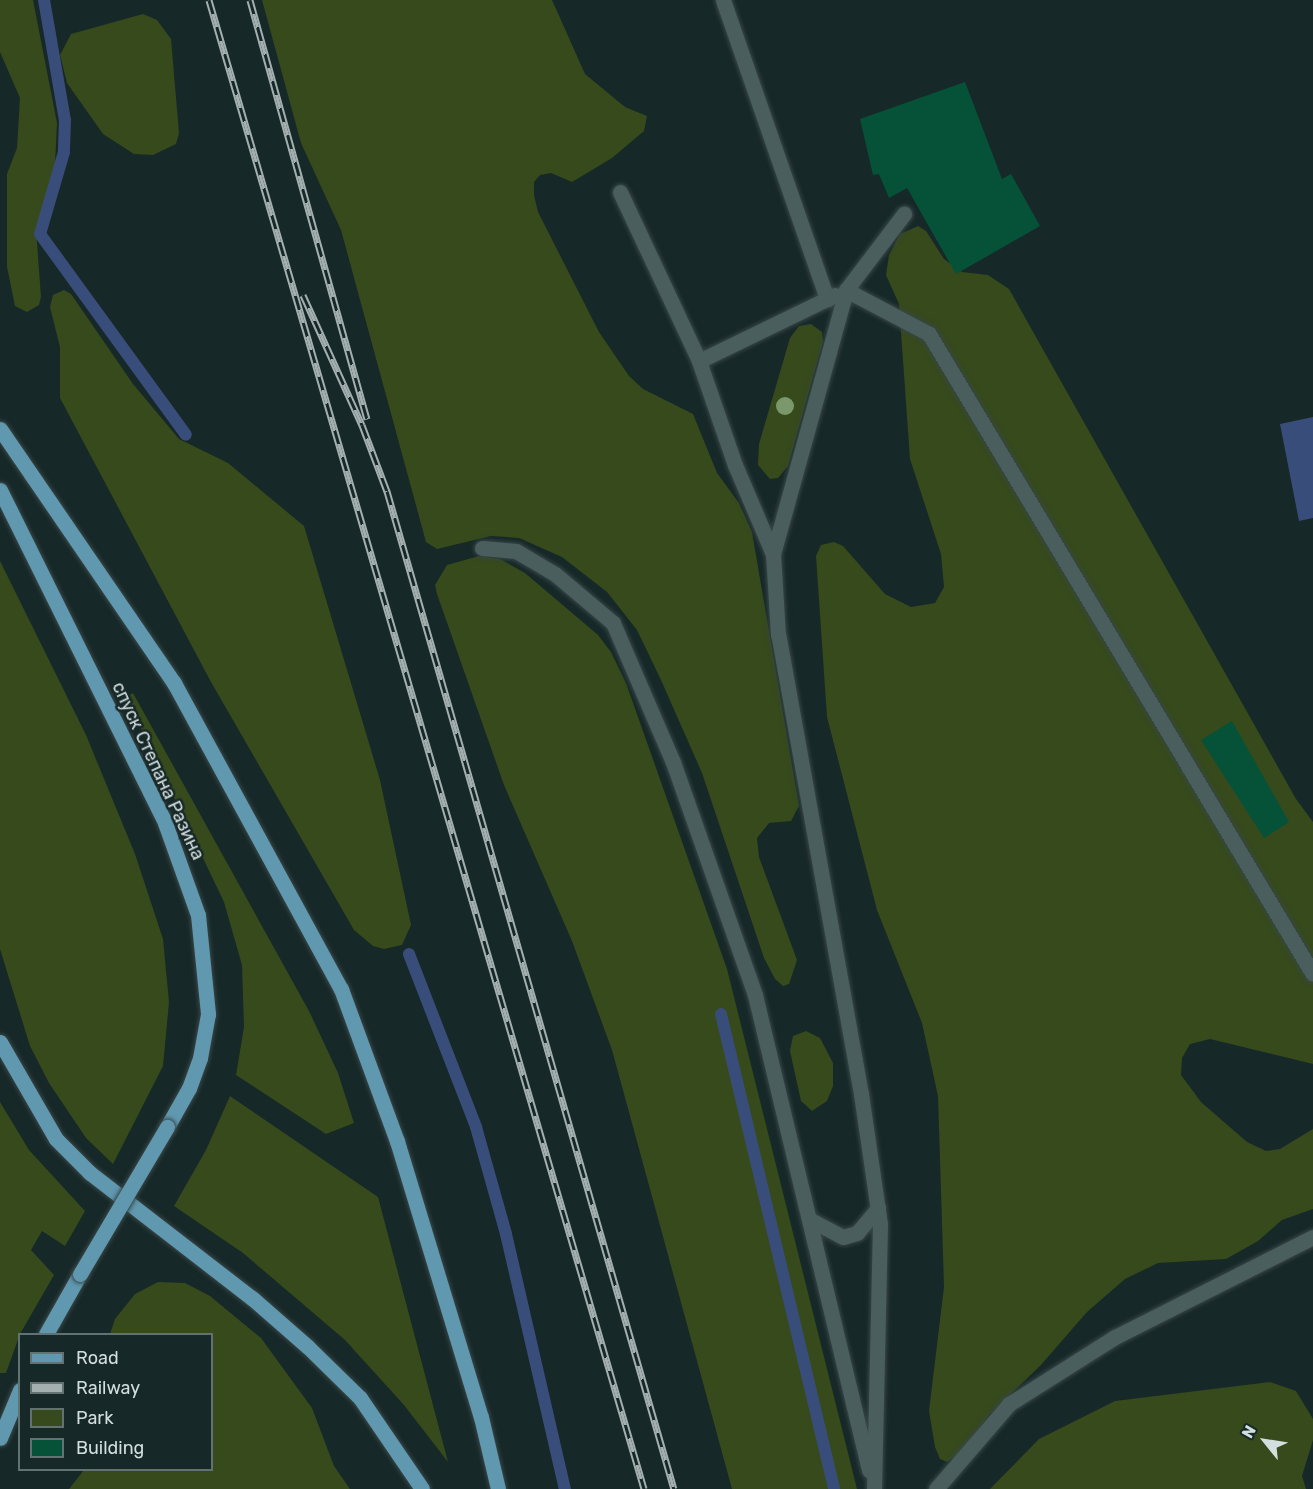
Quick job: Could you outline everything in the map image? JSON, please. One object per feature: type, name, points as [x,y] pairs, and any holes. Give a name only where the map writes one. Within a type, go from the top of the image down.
[{"type":"main road","points":[[0,429],[174,683],[341,989],[397,1141],[481,1417],[498,1489]]},
{"type":"main road","name":"спуск Степана Разина","points":[[0,490],[165,823],[198,915],[208,1014],[200,1058],[189,1088],[47,1333]]},
{"type":"main road","points":[[0,1042],[56,1139],[90,1173],[252,1298],[308,1347],[360,1398],[422,1489]]},
{"type":"main road","points":[[0,1438],[18,1395]]},
{"type":"lane","points":[[723,0],[827,299]]},
{"type":"lane","points":[[620,192],[699,361],[735,465],[773,554]]},
{"type":"lane","points":[[874,1489],[878,1208],[778,635],[773,554],[846,290],[904,214]]},
{"type":"lane","points":[[699,361],[846,290]]},
{"type":"lane","points":[[846,290],[929,334],[1313,974]]},
{"type":"lane","points":[[482,548],[516,552],[555,574],[613,623],[673,762],[755,995],[874,1489]]},
{"type":"lane","points":[[809,1219],[843,1237],[858,1233],[878,1208]]},
{"type":"lane","points":[[936,1489],[1009,1404],[1115,1337],[1313,1237]]},
{"type":"green space","points":[[0,0],[33,0],[57,123],[55,164],[36,229],[41,297],[39,305],[27,312],[15,306],[7,267],[7,174],[17,148],[20,98],[0,52]]},
{"type":"green space","points":[[262,0],[552,0],[585,74],[625,107],[647,116],[644,131],[612,158],[572,182],[551,173],[540,175],[534,182],[534,195],[538,212],[599,332],[629,376],[643,389],[693,414],[717,473],[739,503],[752,532],[799,806],[791,821],[769,823],[757,838],[759,857],[797,960],[789,984],[783,986],[775,979],[764,958],[702,773],[661,680],[637,630],[607,592],[562,557],[519,538],[491,536],[437,549],[426,542],[341,230],[301,143]]},
{"type":"green space","points":[[143,14],[157,20],[171,39],[179,133],[176,144],[153,155],[134,154],[103,134],[67,83],[60,55],[71,34]]},
{"type":"green space","points":[[918,226],[926,231],[944,259],[962,272],[988,275],[1009,289],[1296,799],[1313,822],[1313,1064],[1210,1039],[1190,1044],[1182,1058],[1181,1075],[1201,1102],[1247,1142],[1266,1151],[1280,1149],[1313,1129],[1313,1209],[1282,1220],[1258,1241],[1226,1259],[1158,1263],[1125,1279],[1087,1312],[1040,1366],[990,1414],[957,1456],[947,1462],[940,1459],[935,1447],[929,1411],[944,1287],[938,1096],[922,1023],[877,910],[827,717],[816,556],[821,545],[834,542],[843,546],[885,594],[911,607],[935,603],[944,587],[941,554],[910,459],[899,304],[886,275],[889,255],[900,234]]},
{"type":"green space","points":[[64,290],[71,294],[133,384],[179,439],[228,463],[304,526],[380,780],[411,925],[402,945],[384,949],[373,946],[354,930],[211,682],[60,398],[60,347],[50,307],[53,295]]},
{"type":"green space","points":[[811,324],[822,332],[823,342],[788,466],[778,478],[770,479],[758,465],[759,444],[790,338],[799,326]]},
{"type":"green space","points":[[479,556],[500,559],[525,573],[598,635],[611,652],[626,683],[727,969],[857,1489],[732,1489],[612,1050],[572,941],[504,785],[437,594],[435,585],[447,565]]},
{"type":"green space","points":[[0,561],[86,735],[135,854],[163,939],[169,1002],[163,1066],[113,1164],[86,1138],[49,1083],[30,1046],[0,949]]},
{"type":"green space","points":[[133,693],[309,1011],[338,1073],[354,1123],[326,1134],[236,1075],[244,1027],[242,965],[224,902],[126,697]]},
{"type":"green space","points":[[806,1031],[820,1038],[833,1063],[833,1086],[827,1101],[812,1111],[801,1101],[790,1051],[793,1036]]},
{"type":"green space","points":[[230,1096],[378,1197],[448,1462],[404,1405],[345,1340],[243,1253],[174,1206],[206,1150]]},
{"type":"green space","points":[[0,1102],[29,1150],[85,1211],[65,1246],[42,1231],[31,1250],[54,1275],[21,1333],[18,1333],[18,1340],[6,1373],[0,1373]]},
{"type":"green space","points":[[158,1282],[185,1283],[210,1296],[261,1338],[312,1408],[334,1466],[350,1489],[69,1489],[83,1471],[213,1471],[213,1333],[110,1333],[115,1319],[135,1294]]},
{"type":"green space","points":[[1270,1382],[1296,1391],[1313,1419],[1313,1440],[1302,1476],[1306,1489],[990,1489],[1039,1439],[1115,1401]]},
{"type":"water","points":[[1313,417],[1313,518],[1299,521],[1280,424]]},
{"type":"building","points":[[965,82],[1002,179],[1011,174],[1040,226],[956,274],[907,188],[889,198],[879,174],[873,175],[860,119]]},
{"type":"building","points":[[1232,721],[1289,822],[1264,838],[1201,740]]},
{"type":"waterway","points":[[44,0],[65,120],[64,152],[40,234],[186,435]]},
{"type":"waterway","points":[[409,954],[476,1127],[506,1234],[565,1489]]},
{"type":"waterway","points":[[721,1014],[834,1489]]},
{"type":"railway","points":[[209,0],[644,1489]]},
{"type":"railway","points":[[250,0],[367,419]]},
{"type":"railway","points":[[303,295],[362,425],[387,491],[674,1489]]}]
